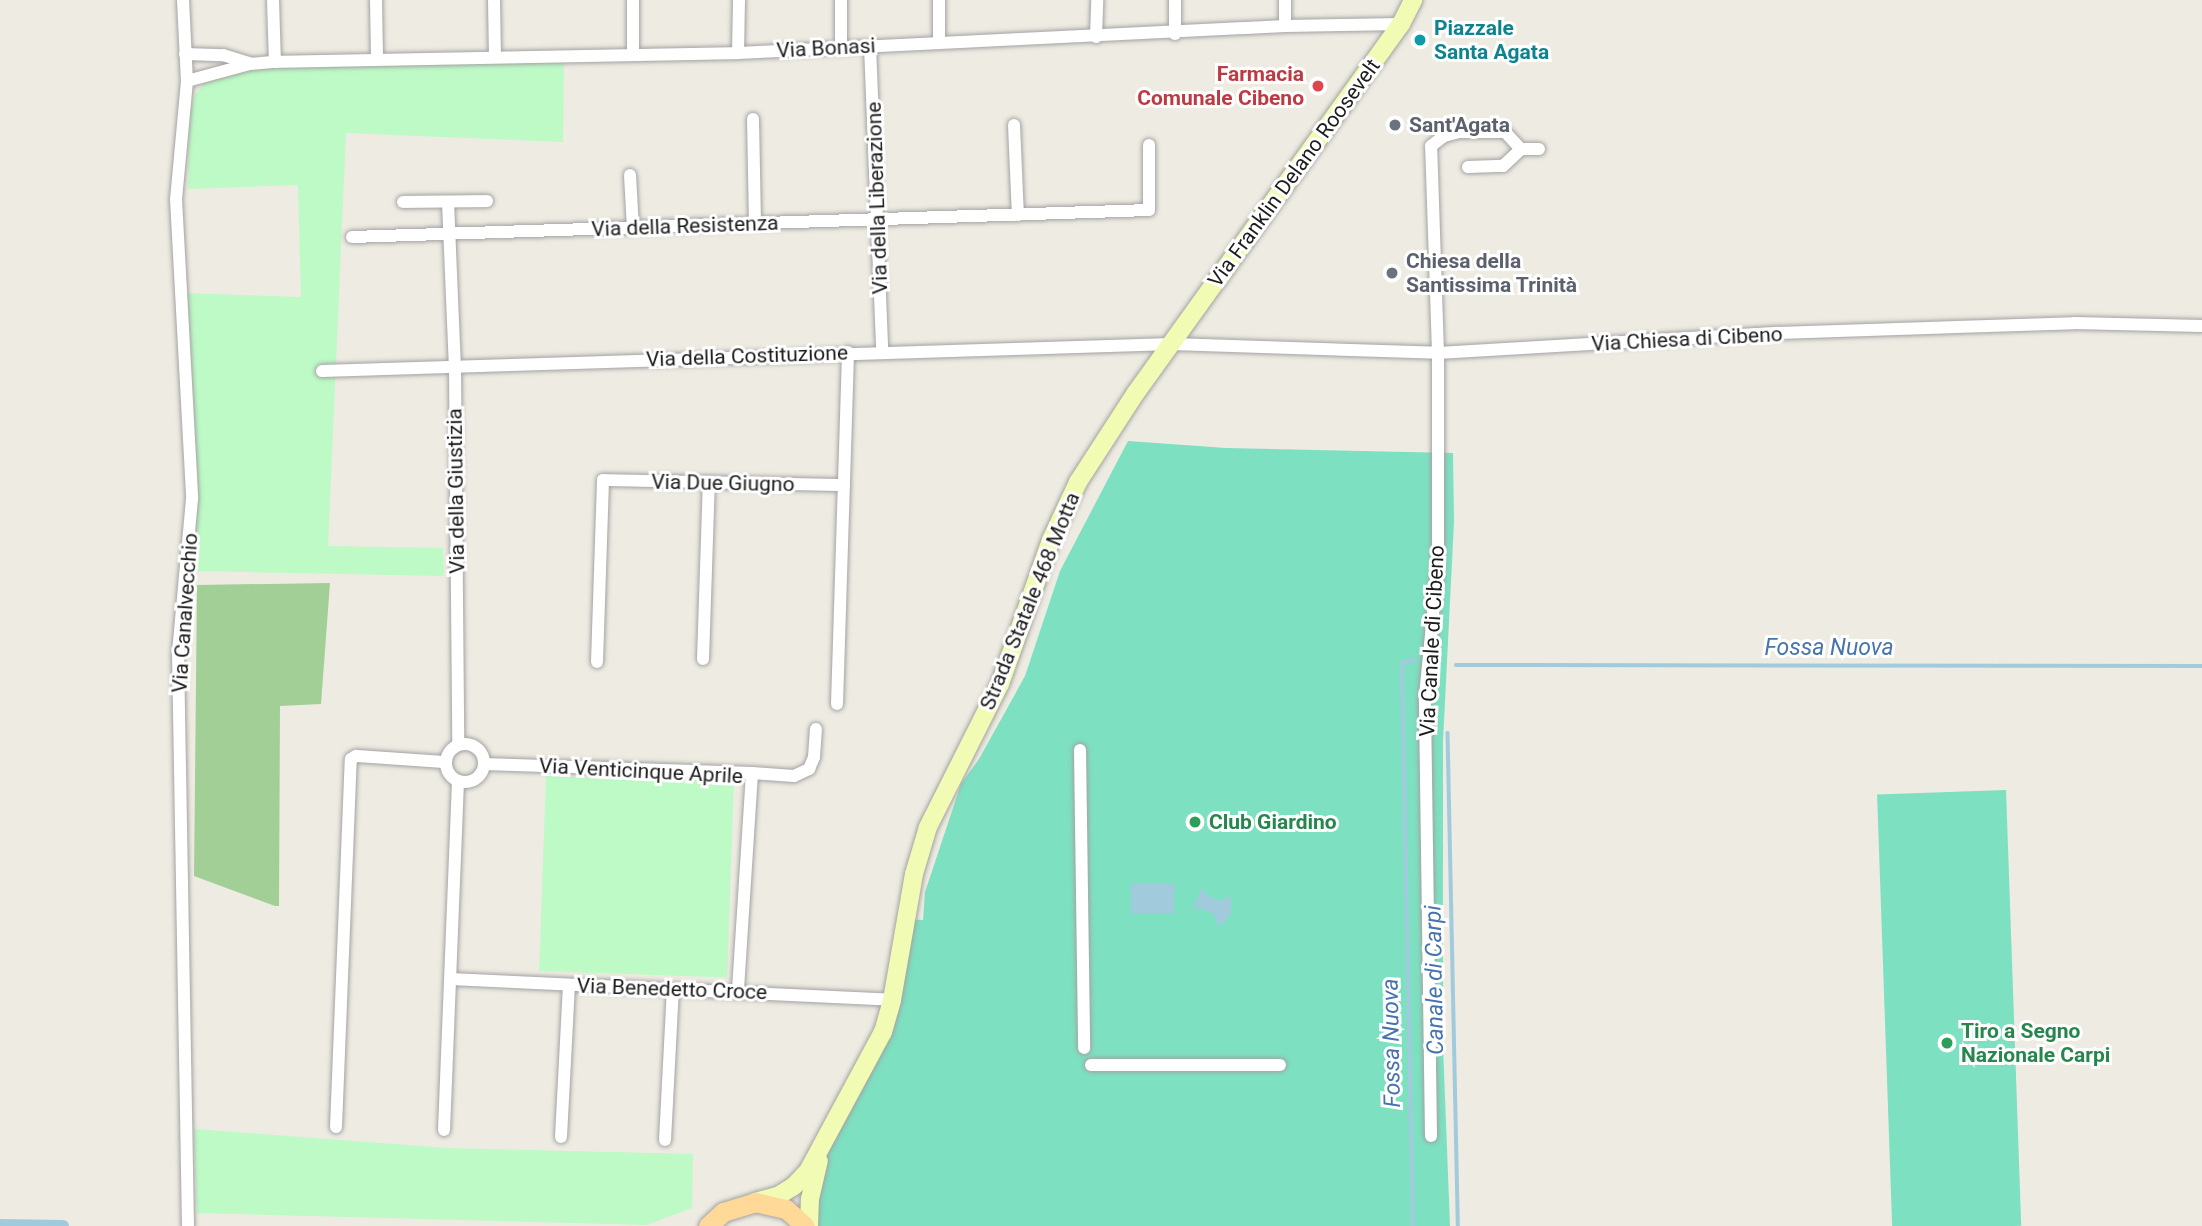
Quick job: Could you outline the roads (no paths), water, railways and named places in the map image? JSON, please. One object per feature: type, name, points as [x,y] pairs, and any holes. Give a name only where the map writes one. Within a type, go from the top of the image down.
[{"type":"main road","name":"Via Franklin Delano Roosevelt","points":[[1172,344],[1401,24],[1413,0]]},
{"type":"main road","name":"Strada Statale 468 Motta","points":[[822,1149],[869,1061],[892,1000],[914,874],[939,800],[1000,684],[1051,540],[1079,482],[1104,439],[1172,344]]},
{"type":"main road","points":[[708,1226],[723,1212],[778,1196],[794,1186],[822,1149]]},
{"type":"main road","points":[[807,1226],[810,1199],[822,1149]]},
{"type":"main road","points":[[755,1202],[786,1209],[807,1226]]},
{"type":"street","name":"Via Canalvecchio","points":[[183,0],[187,81],[176,200],[192,499],[177,654],[188,1222]]},
{"type":"street","points":[[273,0],[275,62]]},
{"type":"street","points":[[376,0],[377,59]]},
{"type":"street","points":[[495,0],[495,57]]},
{"type":"street","points":[[633,0],[633,55]]},
{"type":"street","points":[[738,53],[739,0]]},
{"type":"street","points":[[841,0],[841,47]]},
{"type":"street","points":[[939,0],[939,43]]},
{"type":"street","points":[[1096,37],[1097,0]]},
{"type":"street","points":[[1175,0],[1175,34]]},
{"type":"street","points":[[1285,0],[1285,26]]},
{"type":"street","name":"Via Bonasi","points":[[187,81],[250,64],[275,62],[738,53],[1175,34],[1285,26],[1401,24]]},
{"type":"street","name":"Via della Liberazione","points":[[870,46],[879,219],[882,351]]},
{"type":"street","name":"Via Bonasi","points":[[185,54],[223,55],[250,64]]},
{"type":"street","points":[[753,119],[755,223]]},
{"type":"street","points":[[1014,125],[1018,215]]},
{"type":"street","name":"Via Canale di Cibeno","points":[[1431,1136],[1425,696],[1438,563],[1438,353],[1431,146],[1444,136],[1459,132],[1505,132],[1521,149]]},
{"type":"street","name":"Via della Resistenza","points":[[352,237],[448,236],[1149,210],[1149,145]]},
{"type":"street","points":[[1468,167],[1503,166],[1521,149],[1539,149]]},
{"type":"street","points":[[630,174],[633,228]]},
{"type":"street","points":[[403,202],[487,201]]},
{"type":"street","name":"Via della Giustizia","points":[[448,202],[455,368],[458,746]]},
{"type":"street","name":"Via Chiesa di Cibeno","points":[[1172,344],[1438,353],[1792,332],[2074,323],[2202,326]]},
{"type":"street","name":"Via della Costituzione","points":[[322,371],[848,352],[1172,344]]},
{"type":"street","points":[[837,704],[848,352]]},
{"type":"street","name":"Via Due Giugno","points":[[597,662],[603,480],[844,485]]},
{"type":"street","points":[[703,659],[709,482]]},
{"type":"street","points":[[752,773],[794,776],[809,769],[814,757],[816,729]]},
{"type":"street","points":[[458,746],[473,746],[479,751],[484,764],[475,779],[458,781],[451,777],[445,762],[452,749],[458,746]]},
{"type":"street","points":[[1080,750],[1084,1048]]},
{"type":"street","points":[[336,1126],[351,759],[356,756],[445,762]]},
{"type":"street","name":"Via Venticinque Aprile","points":[[484,764],[752,773],[738,991]]},
{"type":"street","points":[[444,1130],[458,781]]},
{"type":"street","name":"Via Benedetto Croce","points":[[451,979],[892,1000]]},
{"type":"street","points":[[561,1137],[569,985]]},
{"type":"street","points":[[665,1139],[673,989]]},
{"type":"street","points":[[1091,1065],[1280,1065]]},
{"type":"water","points":[[1131,884],[1174,884],[1174,913],[1131,913]]},
{"type":"water","points":[[1201,889],[1205,890],[1206,895],[1219,901],[1231,896],[1231,914],[1218,926],[1214,914],[1200,908],[1193,910]]},
{"type":"waterway","name":"Fossa Nuova","points":[[1413,1226],[1402,675],[1403,662],[1415,660]]},
{"type":"waterway","name":"Fossa Nuova","points":[[1456,665],[2202,666]]},
{"type":"waterway","name":"Canale di Carpi","points":[[1448,733],[1458,1226]]},
{"type":"waterway","points":[[0,1225],[63,1226]]},
{"type":"place","name":"Piazzale Santa Agata","points":[[1420,40]]},
{"type":"place","name":"Farmacia Comunale Cibeno","points":[[1318,86]]},
{"type":"place","name":"Sant'Agata","points":[[1395,125]]},
{"type":"place","name":"Chiesa della Santissima Trinità","points":[[1392,273]]},
{"type":"place","name":"Club Giardino","points":[[1195,822]]},
{"type":"place","name":"Tiro a Segno Nazionale Carpi","points":[[1947,1043]]}]
